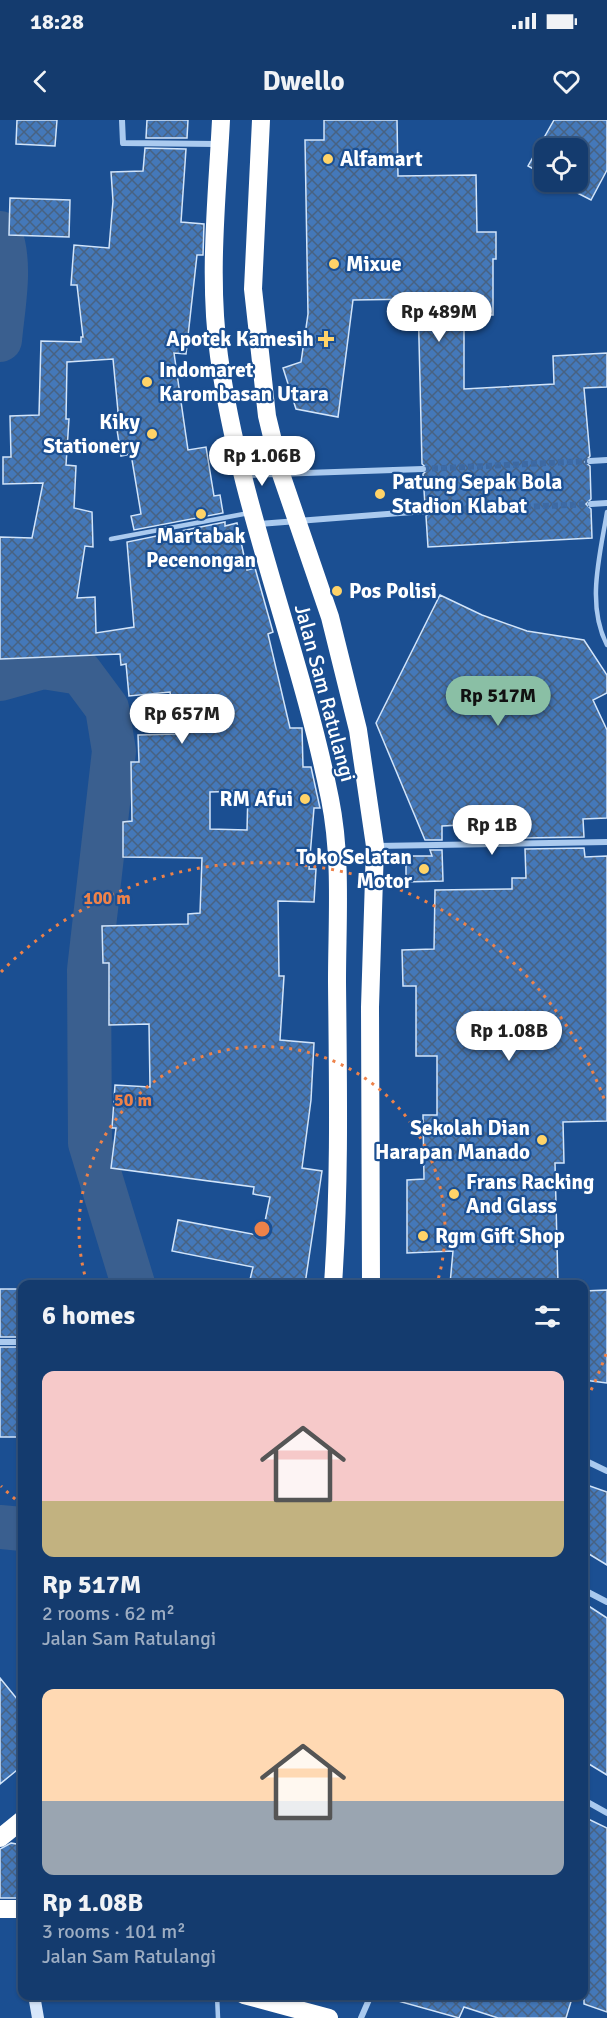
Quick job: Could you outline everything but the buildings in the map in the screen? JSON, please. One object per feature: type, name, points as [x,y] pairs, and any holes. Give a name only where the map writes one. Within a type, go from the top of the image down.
[{"type":"highway","name":"Jalan Sam Ratulangi","points":[[221,120],[212,283],[219,357],[242,476],[311,718],[331,801],[337,859],[338,1134],[333,1280]]},
{"type":"highway","points":[[261,120],[253,289],[267,416],[281,474],[330,616],[358,730],[375,846],[370,1007],[371,1280]]},
{"type":"highway","points":[[0,1840],[18,1824]]},
{"type":"highway","points":[[0,1840],[18,1841]]},
{"type":"highway","points":[[0,1909],[18,1909]]},
{"type":"highway","points":[[262,2000],[329,2018]]},
{"type":"street","points":[[122,120],[123,143],[220,144]]},
{"type":"street","points":[[590,461],[607,460]]},
{"type":"street","points":[[242,476],[423,469]]},
{"type":"street","points":[[591,504],[607,503]]},
{"type":"street","points":[[254,519],[298,520],[426,511]]},
{"type":"street","points":[[375,846],[607,842]]},
{"type":"street","points":[[0,1342],[18,1342]]},
{"type":"street","points":[[588,1462],[607,1471]]},
{"type":"street","points":[[588,1592],[607,1602]]},
{"type":"street","points":[[588,1802],[607,1813]]},
{"type":"street","points":[[35,2000],[38,2018]]},
{"type":"street","points":[[361,2018],[369,2000]]},
{"type":"lane","points":[[607,512],[598,567],[596,604],[600,632],[607,645]]},
{"type":"lane","points":[[111,539],[254,519]]},
{"type":"lane","points":[[217,2000],[218,2018]]},
{"type":"waterway","points":[[0,233],[4,245],[6,272],[0,340]]},
{"type":"waterway","points":[[0,679],[43,667],[81,673],[107,708],[114,751],[89,970],[90,1143],[132,1280]]},
{"type":"waterway","points":[[0,1527],[18,1529]]},
{"type":"tunnel","points":[[423,469],[590,461]]},
{"type":"tunnel","points":[[426,511],[591,504]]},
{"type":"place","name":"Alfamart","points":[[328,159]]},
{"type":"place","name":"Mixue","points":[[334,264]]},
{"type":"place","name":"Apotek Kamesih","points":[[326,339]]},
{"type":"place","name":"Indomaret Karombasan Utara","points":[[147,382]]},
{"type":"place","name":"Kiky Stationery","points":[[152,434]]},
{"type":"place","name":"Patung Sepak Bola Stadion Klabat","points":[[380,494]]},
{"type":"place","name":"Martabak Pecenongan","points":[[201,514]]},
{"type":"place","name":"Pos Polisi","points":[[337,591]]},
{"type":"place","name":"RM Afui","points":[[305,799]]},
{"type":"place","name":"Toko Selatan Motor","points":[[424,869]]},
{"type":"place","name":"Sekolah Dian Harapan Manado","points":[[542,1140]]},
{"type":"place","name":"Frans Racking And Glass","points":[[454,1194]]},
{"type":"place","name":"Rgm Gift Shop","points":[[423,1236]]}]
